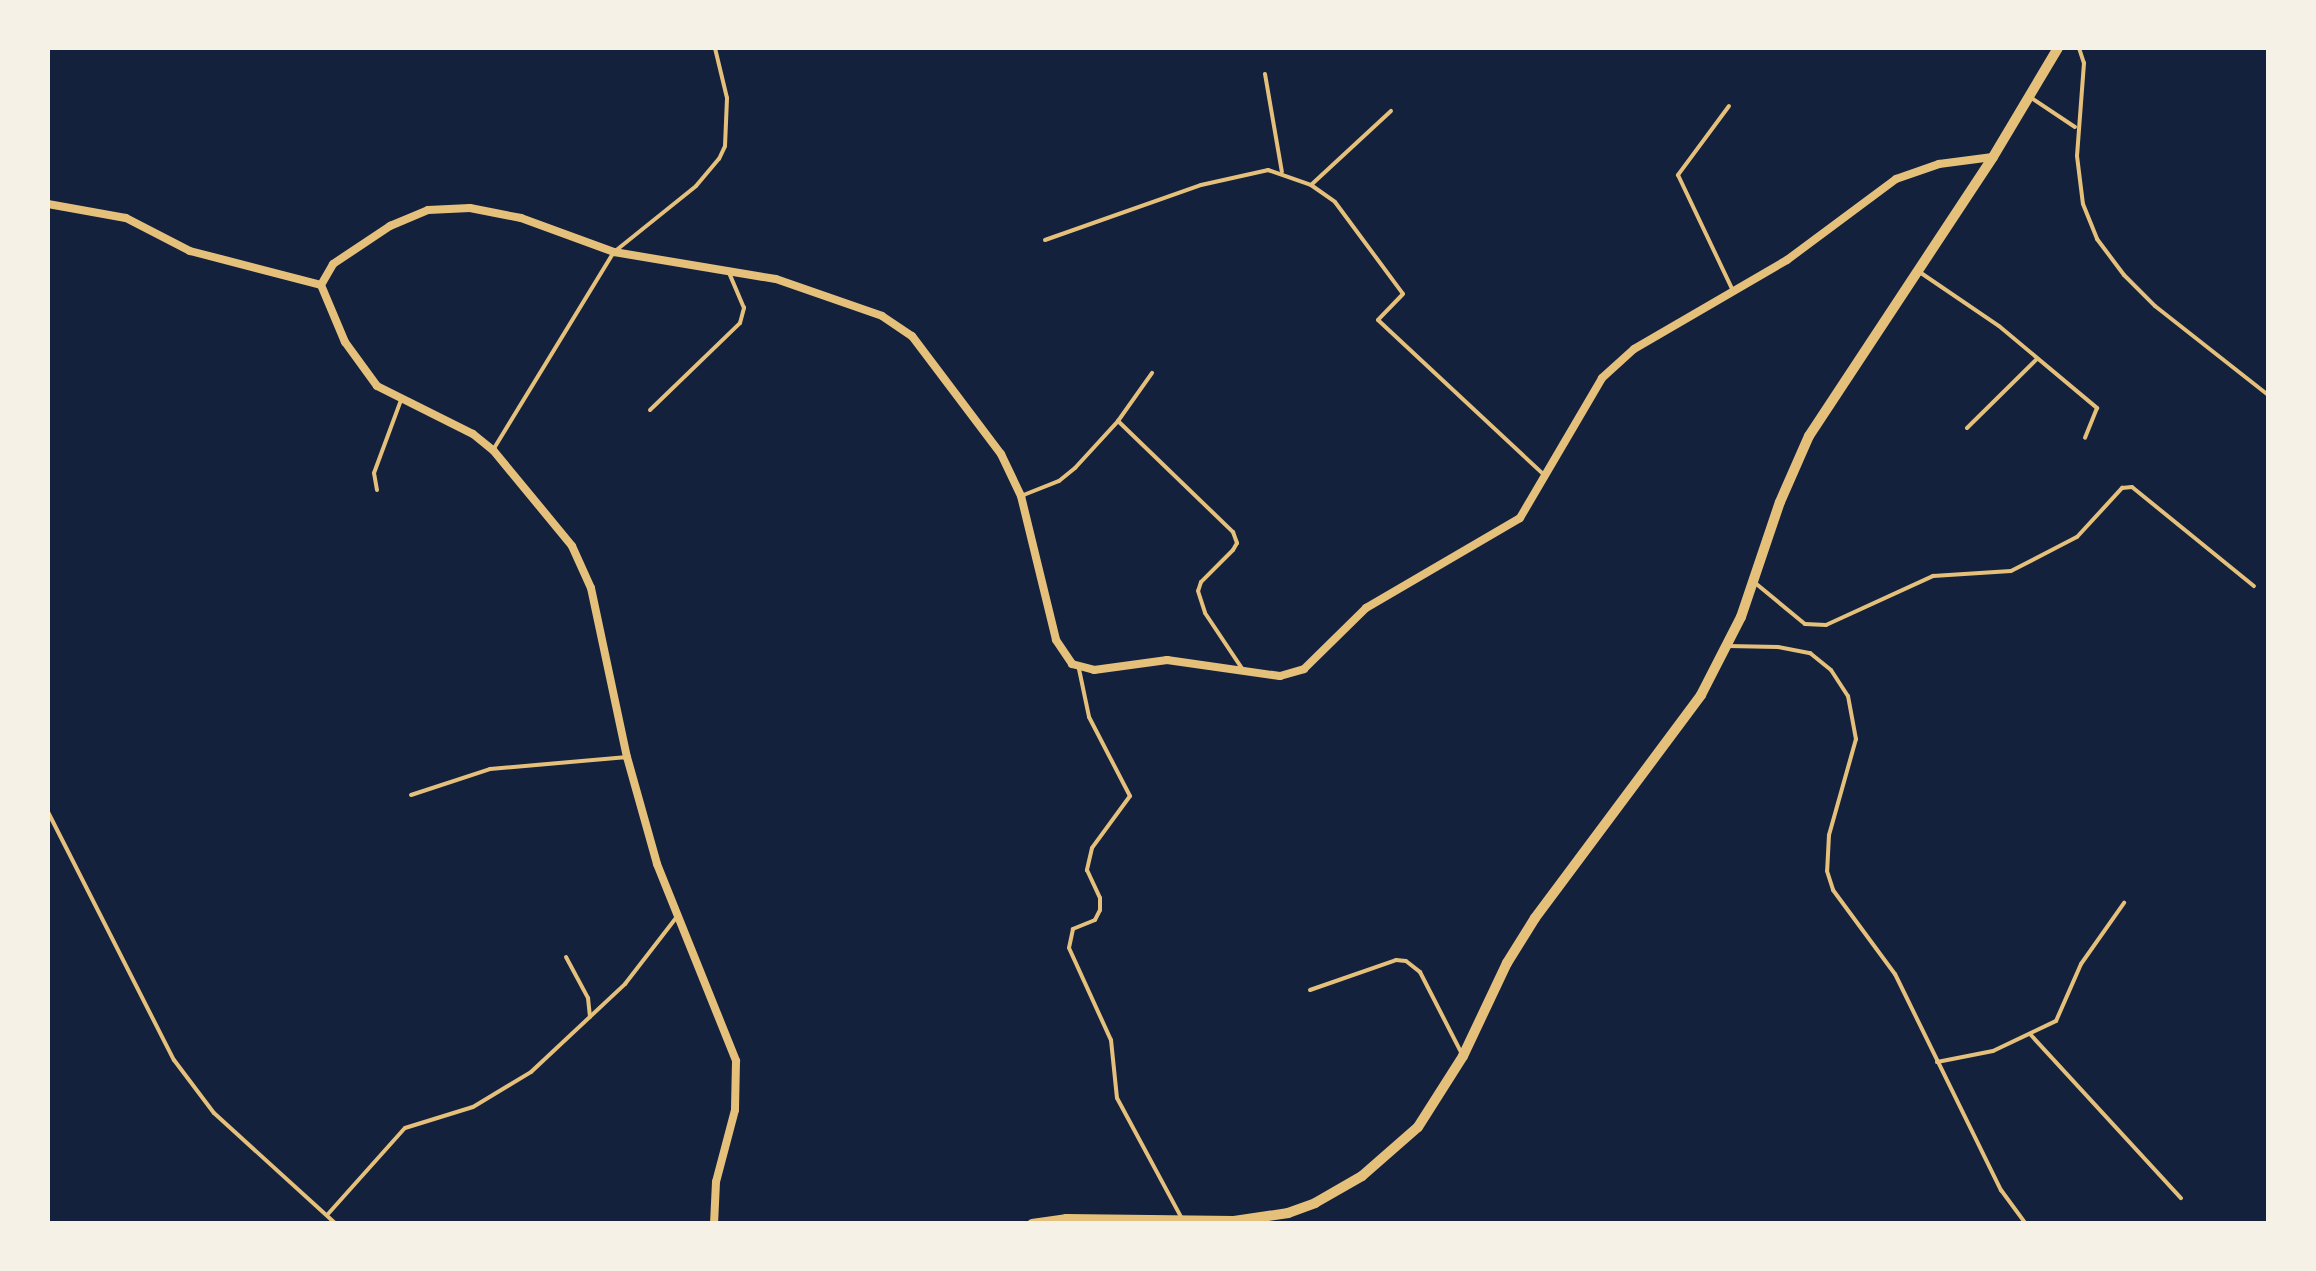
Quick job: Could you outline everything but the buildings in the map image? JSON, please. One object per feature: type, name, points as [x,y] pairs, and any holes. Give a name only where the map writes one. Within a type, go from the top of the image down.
[{"type":"street","points":[[1032,1224],[1066,1220],[1204,1223],[1288,1212],[1315,1204],[1362,1176],[1418,1126],[1463,1056],[1506,963],[1535,918],[1677,729],[1728,646],[1809,436],[1993,157],[2058,48]]},
{"type":"street","points":[[320,285],[334,264],[370,237],[428,210],[447,207],[521,218],[614,252],[776,278],[899,325],[1001,454],[1020,496],[1056,640],[1079,670],[1149,659],[1280,676],[1304,669],[1366,608],[1509,528],[1530,505],[1590,398],[1617,362],[1652,336],[1810,244],[1896,179],[1939,164],[1993,157]]},
{"type":"street","points":[[48,204],[126,218],[190,251],[320,285],[359,367],[401,400],[474,434],[493,450],[564,535],[592,588],[626,757],[676,918],[736,1061],[734,1110],[716,1182],[714,1224]]},
{"type":"lane","points":[[493,450],[614,252],[696,186],[719,159],[725,146],[726,98],[715,48]]},
{"type":"lane","points":[[2080,48],[2083,74],[2075,127],[2083,204],[2111,260],[2156,306],[2268,395]]},
{"type":"lane","points":[[1265,74],[1282,172]]},
{"type":"lane","points":[[2030,97],[2075,127]]},
{"type":"lane","points":[[1729,106],[1678,175],[1733,291]]},
{"type":"lane","points":[[1311,185],[1391,111]]},
{"type":"lane","points":[[1045,240],[1201,186],[1268,170],[1311,185],[1335,202],[1403,294],[1378,320],[1546,477]]},
{"type":"lane","points":[[650,410],[740,323],[744,308],[728,268]]},
{"type":"lane","points":[[1918,270],[2098,408],[2086,438]]},
{"type":"lane","points":[[1967,428],[2037,359]]},
{"type":"lane","points":[[1020,496],[1059,480],[1118,421],[1152,373]]},
{"type":"lane","points":[[377,490],[374,473],[401,400]]},
{"type":"lane","points":[[1118,421],[1234,532],[1233,550],[1201,582],[1198,592],[1205,613],[1246,674]]},
{"type":"lane","points":[[1754,582],[1805,624],[1826,625],[1933,576],[2011,571],[2076,537],[2122,488],[2132,487],[2254,586]]},
{"type":"lane","points":[[1728,646],[1778,647],[1810,653],[1831,670],[1848,696],[1856,739],[1833,812],[1828,872],[1842,906],[1896,974],[2001,1190],[2026,1224]]},
{"type":"lane","points":[[1079,670],[1089,717],[1130,796],[1092,848],[1087,870],[1100,898],[1100,910],[1095,920],[1072,929],[1069,948],[1111,1040],[1117,1098],[1184,1222]]},
{"type":"lane","points":[[411,794],[490,769],[626,757]]},
{"type":"lane","points":[[48,812],[174,1060],[214,1113],[336,1224]]},
{"type":"lane","points":[[1937,1062],[1994,1051],[2062,1013],[2081,964],[2124,902]]},
{"type":"lane","points":[[328,1214],[405,1128],[473,1107],[502,1092],[590,1018],[626,984],[676,918]]},
{"type":"lane","points":[[566,957],[588,998],[590,1018]]},
{"type":"lane","points":[[1310,990],[1396,960],[1406,961],[1420,972],[1463,1056]]},
{"type":"lane","points":[[2030,1034],[2182,1198]]}]
